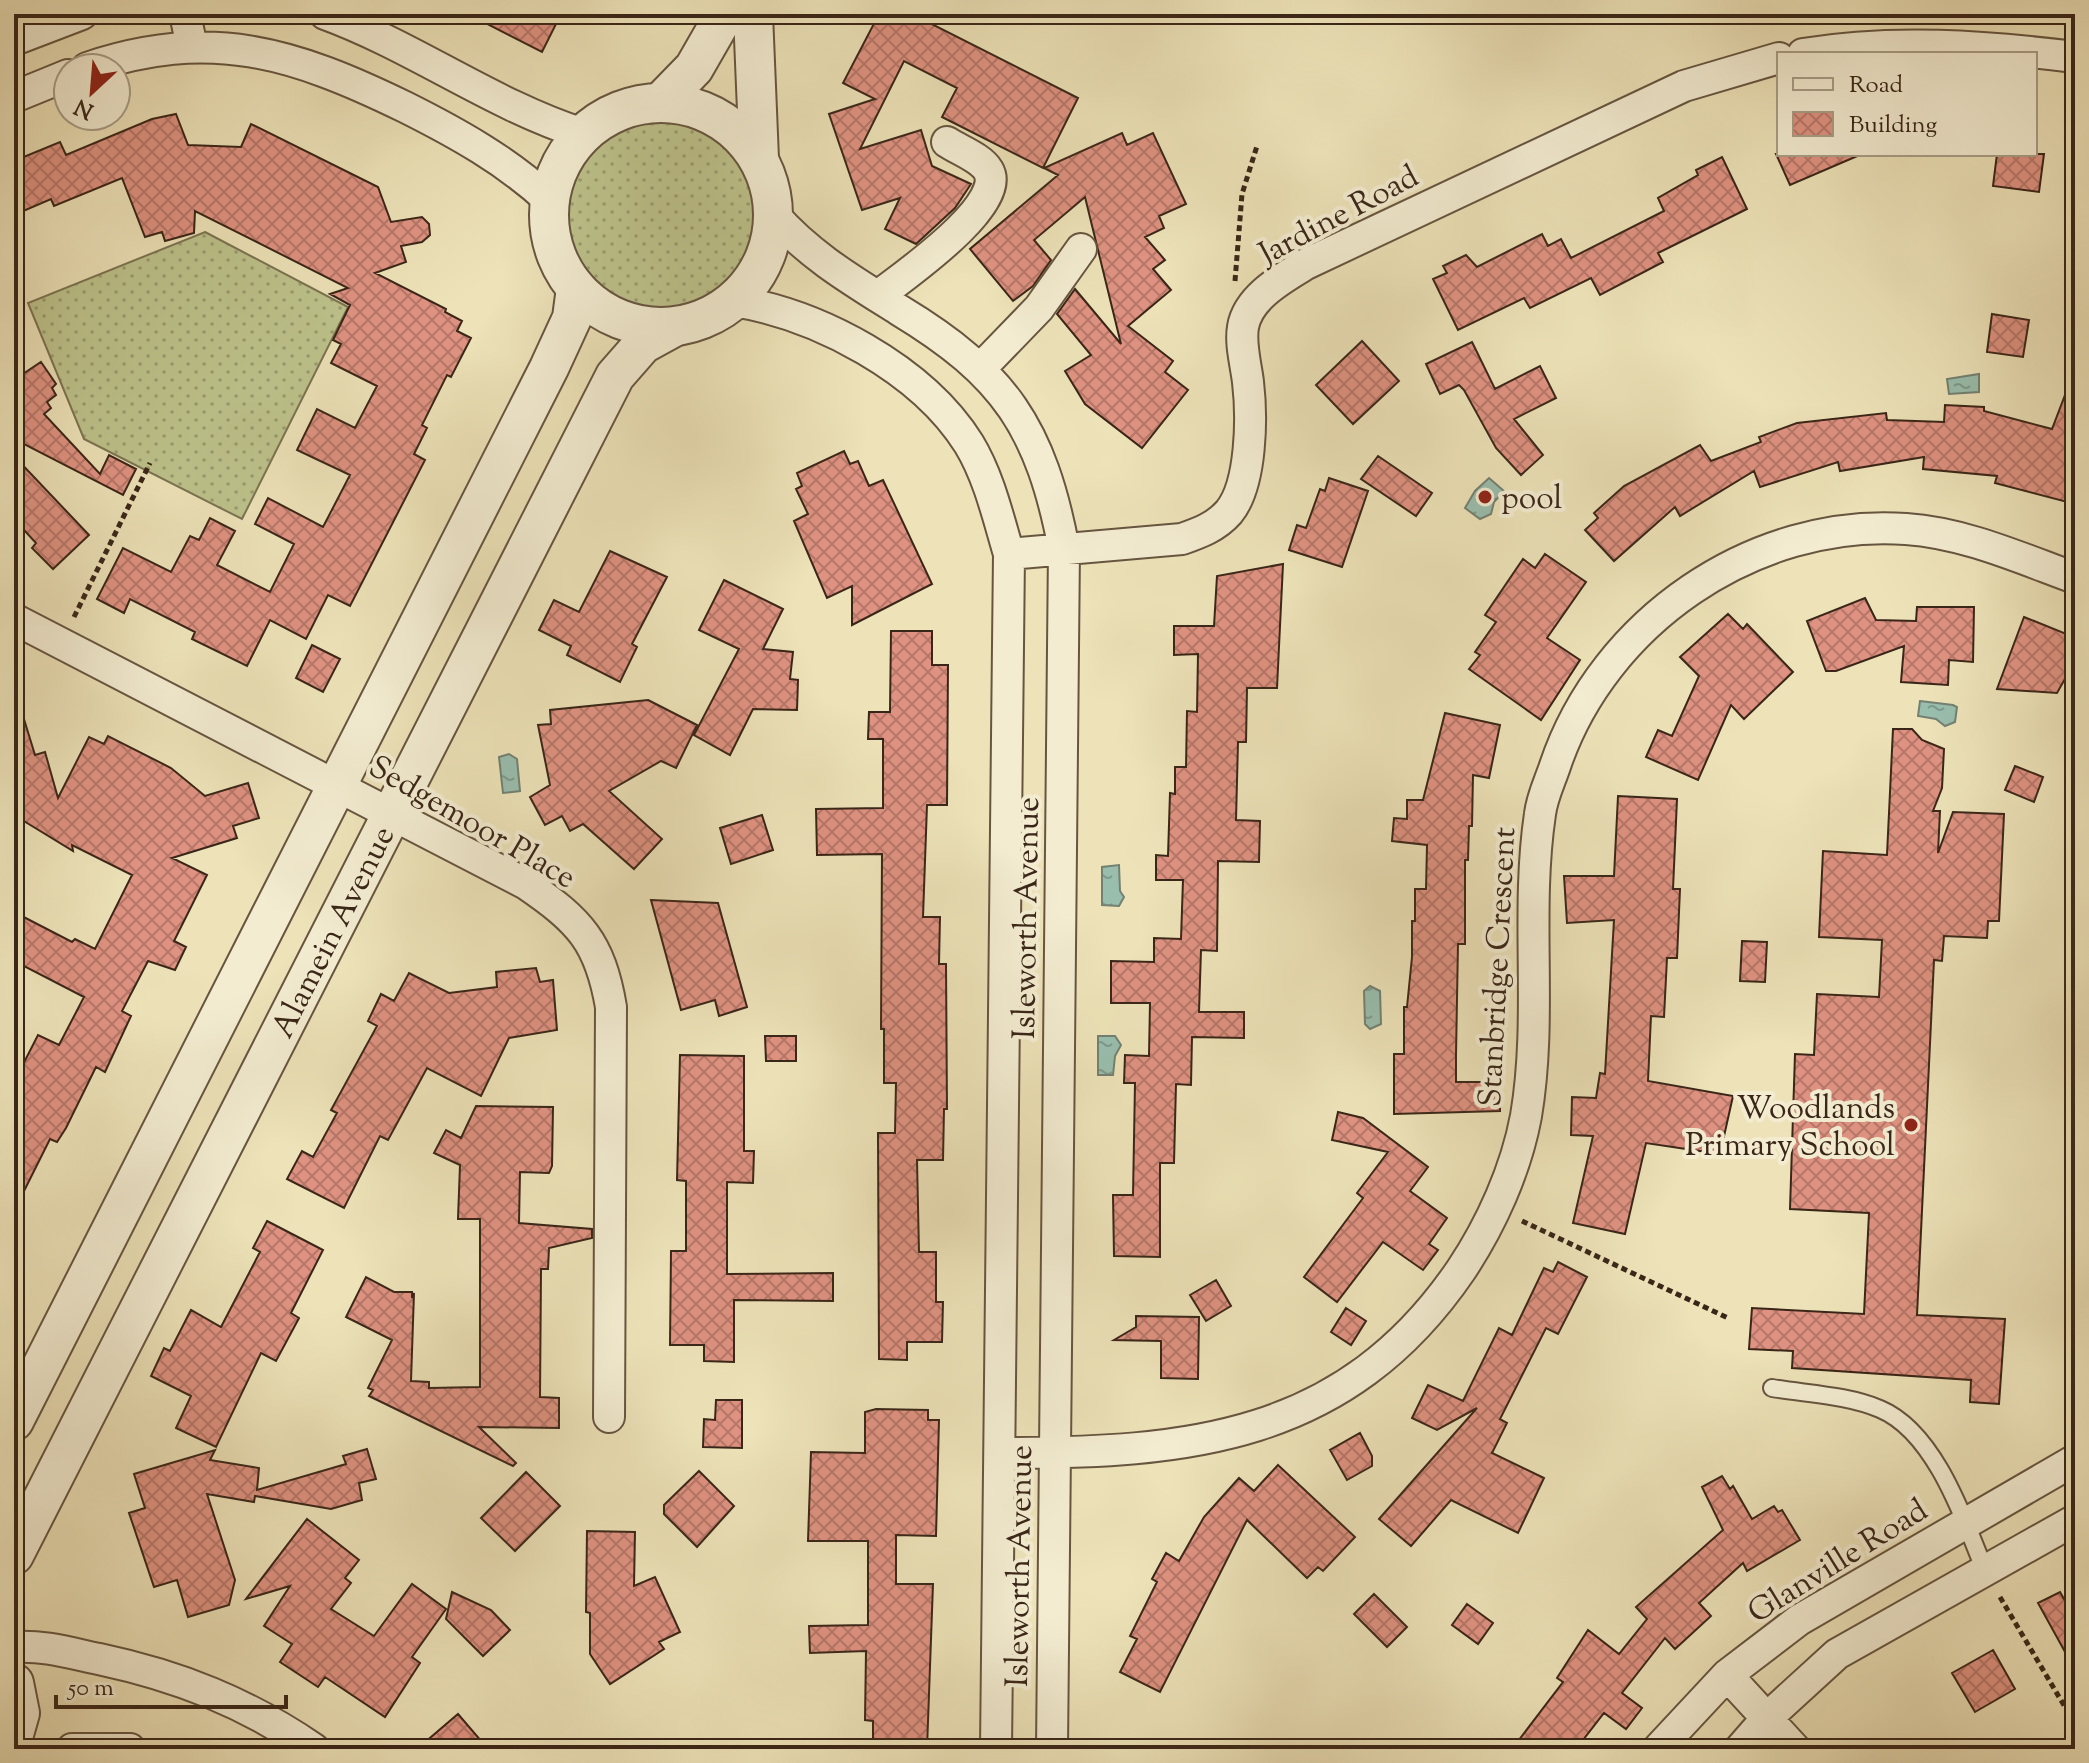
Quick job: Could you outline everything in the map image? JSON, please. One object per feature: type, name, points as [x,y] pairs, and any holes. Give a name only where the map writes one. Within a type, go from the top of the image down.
[{"type":"street","points":[[14,40],[82,14]]},
{"type":"street","points":[[185,14],[192,47]]},
{"type":"street","points":[[325,14],[365,29],[517,110],[583,134]]},
{"type":"street","points":[[661,102],[694,68],[725,14]]},
{"type":"street","points":[[753,14],[759,159]]},
{"type":"street","points":[[1815,52],[1852,46],[1983,46],[2033,52]]},
{"type":"street","points":[[132,55],[192,47],[293,59],[341,76],[484,150],[549,200]]},
{"type":"street","points":[[2037,52],[2075,57]]},
{"type":"street","name":"Jardine Road","points":[[1243,326],[1257,300],[1275,283],[1306,264],[1684,86],[1777,59]]},
{"type":"street","points":[[14,97],[52,82]]},
{"type":"street","points":[[661,102],[685,105],[728,124],[759,159],[770,186],[774,215],[769,248],[755,277],[733,301],[705,318],[674,327],[638,324],[604,311],[576,288],[559,262],[554,246],[549,200],[560,164],[583,134],[619,110],[661,102]]},
{"type":"street","points":[[878,296],[952,237],[984,199],[991,178],[988,170],[947,142]]},
{"type":"street","name":"Isleworth Avenue","points":[[774,215],[814,256],[920,322],[981,368],[1014,406],[1040,452],[1054,493],[1064,549],[1052,1749]]},
{"type":"street","points":[[981,368],[1039,308],[1081,249]]},
{"type":"street","name":"Alamein Avenue","points":[[14,1421],[562,342],[572,318],[576,288]]},
{"type":"street","name":"Isleworth Avenue","points":[[733,301],[792,314],[846,338],[891,367],[935,403],[969,444],[992,493],[1009,554],[996,1749]]},
{"type":"street","points":[[1009,554],[1182,539],[1207,530],[1230,512],[1244,481],[1251,409],[1243,326]]},
{"type":"street","name":"Alamein Avenue","points":[[14,1555],[615,376],[643,344],[674,327]]},
{"type":"street","name":"Stanbridge Crescent","points":[[1000,1453],[1116,1452],[1171,1446],[1236,1431],[1327,1396],[1389,1352],[1440,1300],[1475,1248],[1496,1209],[1525,1118],[1530,1075],[1535,868],[1541,809],[1567,731],[1614,658],[1653,621],[1707,579],[1752,553],[1812,537],[1906,529],[1966,539],[2075,578]]},
{"type":"street","name":"Sedgemoor Place","points":[[14,619],[338,785],[391,817],[526,884],[562,909],[588,935],[604,967],[611,1007],[609,1417]]},
{"type":"street","points":[[35,1379],[88,1409]]},
{"type":"street","name":"Glanville Road","points":[[1658,1749],[1727,1675],[1799,1620],[2075,1460]]},
{"type":"street","points":[[1740,1749],[1767,1718],[1837,1654],[2075,1520]]},
{"type":"street","points":[[14,1647],[38,1646],[162,1673],[272,1720],[314,1749]]},
{"type":"street","points":[[1727,1675],[1795,1749]]},
{"type":"street","points":[[14,1683],[20,1713],[14,1734]]},
{"type":"street","points":[[72,1749],[130,1749]]},
{"type":"lane","points":[[1772,1388],[1864,1403],[1896,1418],[1931,1458],[1966,1523],[1985,1571]]},
{"type":"path","points":[[1243,326],[1234,265],[1242,194],[1257,146]]},
{"type":"path","points":[[61,643],[150,463]]},
{"type":"path","points":[[1496,1209],[1730,1319]]},
{"type":"path","points":[[1985,1571],[2075,1724]]},
{"type":"green space","points":[[663,119],[699,127],[716,135],[730,147],[742,161],[750,178],[758,214],[750,250],[742,267],[730,281],[716,293],[699,301],[663,309],[627,301],[610,293],[596,281],[584,267],[576,250],[568,214],[576,178],[584,161],[596,147],[610,135],[627,127]]},
{"type":"green space","points":[[205,232],[348,307],[242,519],[84,439],[28,303]]},
{"type":"green space","points":[[2075,1106],[2075,1277],[2070,1273]]},
{"type":"water","points":[[1979,374],[1979,392],[1949,394],[1947,379]]},
{"type":"water","name":"pool","points":[[1489,478],[1504,491],[1494,502],[1491,514],[1480,519],[1465,508],[1475,491]]},
{"type":"water","points":[[1920,701],[1957,707],[1955,722],[1945,726],[1936,719],[1918,716]]},
{"type":"water","points":[[509,754],[517,759],[520,791],[503,793],[499,757]]},
{"type":"water","points":[[1119,865],[1120,891],[1124,897],[1119,906],[1102,905],[1102,867]]},
{"type":"water","points":[[1370,986],[1380,991],[1381,1024],[1370,1029],[1365,1024],[1364,991]]},
{"type":"water","points":[[1098,1036],[1115,1036],[1121,1045],[1115,1056],[1113,1075],[1098,1075]]},
{"type":"building","points":[[468,14],[561,14],[542,52]]},
{"type":"building","points":[[879,14],[912,14],[1078,98],[1043,168],[942,117],[957,88],[904,61],[860,149],[921,130],[932,166],[971,184],[955,208],[916,244],[885,229],[900,198],[862,210],[829,114],[875,99],[843,83]]},
{"type":"building","points":[[176,114],[188,145],[241,147],[251,124],[378,187],[391,222],[422,217],[429,224],[430,235],[422,242],[401,246],[406,262],[375,273],[446,309],[445,312],[462,321],[457,331],[471,338],[451,377],[447,375],[422,425],[427,428],[414,454],[425,460],[350,606],[328,595],[306,639],[270,620],[247,666],[192,639],[195,632],[130,599],[124,613],[97,599],[123,548],[171,572],[190,536],[199,540],[210,518],[235,531],[217,565],[270,592],[294,544],[255,524],[268,498],[323,527],[350,475],[297,450],[317,409],[355,428],[377,386],[331,363],[341,344],[333,340],[350,305],[330,294],[348,288],[195,211],[194,233],[165,241],[162,232],[145,237],[122,178],[54,206],[51,199],[14,215],[14,161],[60,142],[66,155],[121,132],[132,132],[132,127]]},
{"type":"building","points":[[1122,133],[1127,145],[1153,133],[1186,204],[1159,216],[1164,228],[1145,237],[1165,260],[1153,269],[1171,290],[1128,326],[1173,361],[1165,372],[1188,390],[1142,448],[1085,404],[1065,371],[1091,355],[1057,314],[1075,289],[1121,344],[1085,197],[1034,240],[1051,260],[1033,286],[1013,301],[970,249],[1058,175],[1044,168]]},
{"type":"building","points":[[1776,154],[1857,156],[1790,185]]},
{"type":"building","points":[[2044,154],[2039,192],[1993,186],[1997,156]]},
{"type":"building","points":[[1722,157],[1747,209],[1658,253],[1663,262],[1600,295],[1591,278],[1530,308],[1524,298],[1458,330],[1433,279],[1447,273],[1443,266],[1466,255],[1477,267],[1542,234],[1548,246],[1561,239],[1571,258],[1664,211],[1658,198],[1698,175],[1696,170]]},
{"type":"building","points":[[1992,314],[2029,320],[2023,357],[1987,352]]},
{"type":"building","points":[[1362,341],[1399,381],[1353,424],[1316,385]]},
{"type":"building","points":[[1472,342],[1495,389],[1540,366],[1556,398],[1514,419],[1543,455],[1521,475],[1496,448],[1464,390],[1459,385],[1440,394],[1426,364]]},
{"type":"building","points":[[41,362],[56,384],[52,388],[56,395],[47,402],[51,408],[44,414],[100,474],[109,455],[136,469],[123,495],[14,439],[14,380]]},
{"type":"building","points":[[2073,374],[2075,504],[1995,483],[1997,476],[1923,469],[1924,457],[1840,471],[1838,462],[1760,487],[1754,471],[1680,516],[1675,507],[1614,561],[1585,530],[1598,518],[1594,513],[1624,486],[1700,445],[1711,461],[1761,442],[1759,437],[1797,423],[1886,413],[1887,420],[1944,422],[1945,405],[1984,407],[1984,411],[2052,429]]},
{"type":"building","points":[[844,451],[850,464],[858,461],[869,486],[883,480],[932,584],[852,625],[852,586],[827,598],[794,521],[808,514],[796,489],[802,486],[797,473]]},
{"type":"building","points":[[14,456],[89,535],[53,569],[32,548],[36,543],[14,519]]},
{"type":"building","points":[[1378,456],[1432,493],[1416,516],[1361,479]]},
{"type":"building","points":[[1329,478],[1368,491],[1342,567],[1289,550],[1297,525],[1306,528],[1320,489],[1325,491]]},
{"type":"building","points":[[610,551],[667,577],[632,644],[637,647],[620,682],[567,655],[571,646],[539,630],[554,600],[579,612]]},
{"type":"building","points":[[1545,554],[1586,582],[1547,638],[1580,660],[1541,720],[1469,669],[1480,655],[1475,652],[1496,622],[1485,615],[1523,559],[1535,568]]},
{"type":"building","points":[[1283,564],[1277,688],[1247,688],[1246,742],[1238,742],[1236,820],[1260,821],[1259,862],[1218,861],[1217,951],[1201,950],[1199,1012],[1244,1012],[1244,1038],[1192,1037],[1191,1085],[1176,1084],[1174,1163],[1160,1163],[1160,1257],[1114,1256],[1113,1195],[1133,1195],[1135,1083],[1124,1083],[1125,1055],[1149,1056],[1150,1003],[1111,1003],[1111,961],[1154,962],[1154,938],[1181,939],[1183,880],[1156,880],[1156,855],[1168,856],[1170,793],[1175,794],[1175,767],[1186,767],[1187,711],[1197,712],[1198,654],[1174,655],[1174,626],[1214,626],[1217,576]]},
{"type":"building","points":[[724,580],[783,609],[763,649],[793,652],[790,679],[798,680],[797,710],[753,709],[730,755],[694,735],[739,649],[699,630]]},
{"type":"building","points":[[1865,598],[1876,620],[1916,621],[1917,607],[1974,607],[1973,662],[1949,660],[1948,685],[1901,682],[1904,646],[1836,671],[1826,671],[1807,621]]},
{"type":"building","points":[[1728,614],[1743,629],[1747,624],[1793,672],[1744,719],[1731,705],[1698,780],[1646,757],[1658,730],[1672,736],[1699,676],[1680,657]]},
{"type":"building","points":[[2024,617],[2069,635],[2067,642],[2075,645],[2075,661],[2057,693],[1997,689]]},
{"type":"building","points":[[891,631],[932,631],[932,665],[948,665],[947,805],[927,805],[923,917],[940,917],[939,964],[946,964],[947,1109],[944,1109],[943,1160],[917,1160],[919,1252],[936,1252],[936,1302],[943,1302],[942,1342],[907,1342],[907,1360],[879,1359],[878,1133],[895,1133],[896,1083],[884,1083],[884,1029],[881,1029],[882,854],[817,855],[816,809],[883,808],[883,739],[868,739],[869,712],[890,712]]},
{"type":"building","points":[[312,645],[340,659],[323,692],[296,678]]},
{"type":"building","points":[[648,700],[697,725],[676,768],[661,761],[609,791],[662,839],[634,869],[583,824],[570,831],[562,816],[545,825],[530,797],[550,785],[538,725],[551,724],[550,710]]},
{"type":"building","points":[[20,706],[35,755],[45,752],[58,798],[89,737],[104,744],[108,736],[171,768],[205,796],[248,783],[259,818],[233,826],[237,838],[172,858],[207,875],[174,941],[186,947],[175,970],[148,961],[122,1011],[131,1016],[105,1072],[96,1067],[66,1128],[57,1142],[50,1139],[14,1211],[14,1082],[38,1035],[59,1045],[84,997],[14,961],[14,912],[72,942],[75,939],[95,949],[132,875],[72,845],[73,851],[14,815],[14,707]]},
{"type":"building","points":[[1445,713],[1500,725],[1489,778],[1473,775],[1472,826],[1469,826],[1468,860],[1465,860],[1465,944],[1458,944],[1456,1082],[1500,1082],[1500,1111],[1394,1114],[1394,1054],[1404,1054],[1404,1007],[1407,1007],[1412,957],[1415,889],[1426,889],[1427,845],[1392,841],[1394,818],[1407,819],[1407,800],[1423,800]]},
{"type":"building","points":[[1893,729],[1912,729],[1922,740],[1944,749],[1942,788],[1933,811],[1940,811],[1938,853],[1953,812],[2004,814],[1999,921],[1988,921],[1987,938],[1944,936],[1942,961],[1934,960],[1917,1315],[2005,1319],[1999,1404],[1970,1402],[1971,1380],[1792,1368],[1793,1351],[1749,1349],[1752,1308],[1864,1314],[1869,1213],[1790,1209],[1795,1054],[1814,1055],[1817,994],[1879,997],[1882,940],[1819,937],[1823,851],[1887,855]]},
{"type":"building","points":[[2015,766],[2043,777],[2034,802],[2005,790]]},
{"type":"building","points":[[1618,796],[1677,799],[1673,889],[1680,889],[1677,958],[1667,958],[1664,1017],[1651,1016],[1648,1081],[1733,1096],[1720,1154],[1646,1143],[1625,1234],[1573,1223],[1593,1136],[1571,1135],[1572,1097],[1596,1098],[1600,1073],[1605,1074],[1614,920],[1567,923],[1564,876],[1614,876]]},
{"type":"building","points":[[762,815],[773,850],[731,864],[720,828]]},
{"type":"building","points":[[651,900],[718,903],[747,1007],[719,1016],[715,1000],[681,1010]]},
{"type":"building","points":[[1742,941],[1767,942],[1765,982],[1740,981]]},
{"type":"building","points":[[536,968],[540,982],[553,980],[557,1030],[509,1038],[481,1096],[427,1068],[388,1140],[380,1136],[344,1208],[287,1179],[302,1151],[313,1157],[337,1113],[331,1110],[377,1026],[368,1021],[381,994],[394,1001],[409,973],[449,993],[497,987],[496,972]]},
{"type":"building","points":[[765,1036],[796,1036],[796,1061],[766,1061]]},
{"type":"building","points":[[680,1055],[744,1056],[744,1151],[754,1151],[753,1183],[727,1182],[727,1274],[833,1273],[833,1301],[734,1300],[734,1362],[704,1361],[704,1345],[670,1345],[671,1251],[686,1251],[686,1181],[677,1180]]},
{"type":"building","points":[[476,1106],[553,1107],[552,1166],[549,1173],[520,1172],[519,1223],[592,1229],[592,1238],[549,1248],[548,1269],[541,1269],[540,1397],[559,1398],[559,1428],[479,1427],[516,1463],[513,1466],[369,1396],[373,1390],[368,1388],[392,1340],[346,1317],[366,1277],[394,1292],[412,1292],[412,1298],[414,1293],[411,1381],[429,1382],[429,1388],[480,1387],[480,1219],[458,1219],[460,1165],[434,1153],[446,1130],[461,1138]]},
{"type":"building","points":[[1338,1112],[1363,1118],[1428,1167],[1410,1191],[1447,1218],[1429,1244],[1438,1250],[1423,1270],[1383,1242],[1337,1302],[1304,1277],[1363,1198],[1357,1193],[1388,1152],[1332,1140]]},
{"type":"building","points":[[267,1221],[323,1250],[291,1313],[299,1318],[276,1361],[261,1353],[216,1447],[176,1428],[191,1396],[151,1376],[164,1348],[170,1351],[191,1310],[221,1327],[260,1252],[253,1248]]},
{"type":"building","points":[[1558,1262],[1587,1277],[1558,1334],[1546,1328],[1500,1419],[1507,1423],[1492,1453],[1544,1478],[1518,1533],[1451,1500],[1411,1546],[1379,1519],[1477,1408],[1437,1430],[1412,1418],[1428,1385],[1463,1401],[1499,1328],[1512,1335],[1544,1268],[1553,1272]]},
{"type":"building","points":[[1216,1280],[1231,1306],[1206,1321],[1190,1295]]},
{"type":"building","points":[[1346,1308],[1366,1321],[1351,1345],[1331,1332]]},
{"type":"building","points":[[1136,1316],[1199,1317],[1198,1379],[1161,1378],[1161,1341],[1114,1340],[1136,1327]]},
{"type":"building","points":[[716,1400],[742,1400],[742,1448],[703,1447],[704,1419],[715,1420]]},
{"type":"building","points":[[876,1409],[928,1410],[928,1420],[939,1420],[936,1536],[896,1535],[896,1584],[933,1584],[927,1749],[873,1749],[873,1721],[865,1720],[866,1651],[810,1653],[809,1626],[868,1625],[868,1541],[808,1541],[811,1452],[865,1453],[865,1412]]},
{"type":"building","points":[[1360,1433],[1372,1456],[1372,1466],[1347,1480],[1330,1450]]},
{"type":"building","points":[[367,1449],[376,1479],[359,1483],[362,1500],[331,1509],[255,1496],[254,1502],[207,1494],[235,1580],[229,1605],[188,1617],[177,1580],[154,1587],[129,1513],[145,1508],[134,1474],[215,1450],[210,1460],[259,1468],[257,1490],[346,1464],[343,1456]]},
{"type":"building","points":[[1278,1465],[1355,1537],[1323,1571],[1318,1567],[1307,1578],[1247,1520],[1160,1692],[1120,1672],[1137,1639],[1130,1636],[1157,1582],[1152,1579],[1166,1553],[1179,1561],[1204,1517],[1239,1478],[1254,1491]]},
{"type":"building","points":[[699,1471],[734,1506],[697,1547],[664,1514],[664,1505]]},
{"type":"building","points":[[526,1472],[560,1506],[515,1551],[481,1518]]},
{"type":"building","points":[[1722,1476],[1730,1489],[1733,1486],[1752,1519],[1774,1506],[1778,1512],[1782,1510],[1800,1540],[1747,1571],[1743,1563],[1699,1603],[1711,1616],[1675,1649],[1665,1638],[1622,1693],[1642,1708],[1626,1729],[1604,1713],[1576,1749],[1512,1749],[1563,1682],[1557,1678],[1588,1630],[1619,1654],[1647,1619],[1636,1607],[1723,1530],[1702,1487]]},
{"type":"building","points":[[307,1519],[359,1560],[345,1578],[351,1583],[331,1609],[374,1636],[412,1584],[446,1609],[412,1657],[420,1663],[385,1717],[325,1677],[318,1687],[280,1662],[292,1644],[264,1626],[290,1586],[246,1599]]},
{"type":"building","points":[[587,1531],[635,1532],[634,1586],[655,1577],[680,1632],[659,1642],[664,1649],[610,1684],[590,1654],[590,1613],[586,1612]]},
{"type":"building","points":[[452,1592],[491,1610],[510,1630],[483,1656],[446,1619]]},
{"type":"building","points":[[2060,1592],[2075,1618],[2075,1670],[2038,1603]]},
{"type":"building","points":[[1374,1594],[1407,1627],[1387,1647],[1354,1614]]},
{"type":"building","points":[[1467,1604],[1493,1623],[1478,1644],[1452,1625]]},
{"type":"building","points":[[1993,1650],[2015,1689],[1975,1712],[1952,1673]]},
{"type":"building","points":[[458,1714],[488,1749],[417,1749]]},
{"type":"place","name":"pool","points":[[1485,497]]},
{"type":"place","name":"Woodlands Primary School","points":[[1911,1125]]}]
